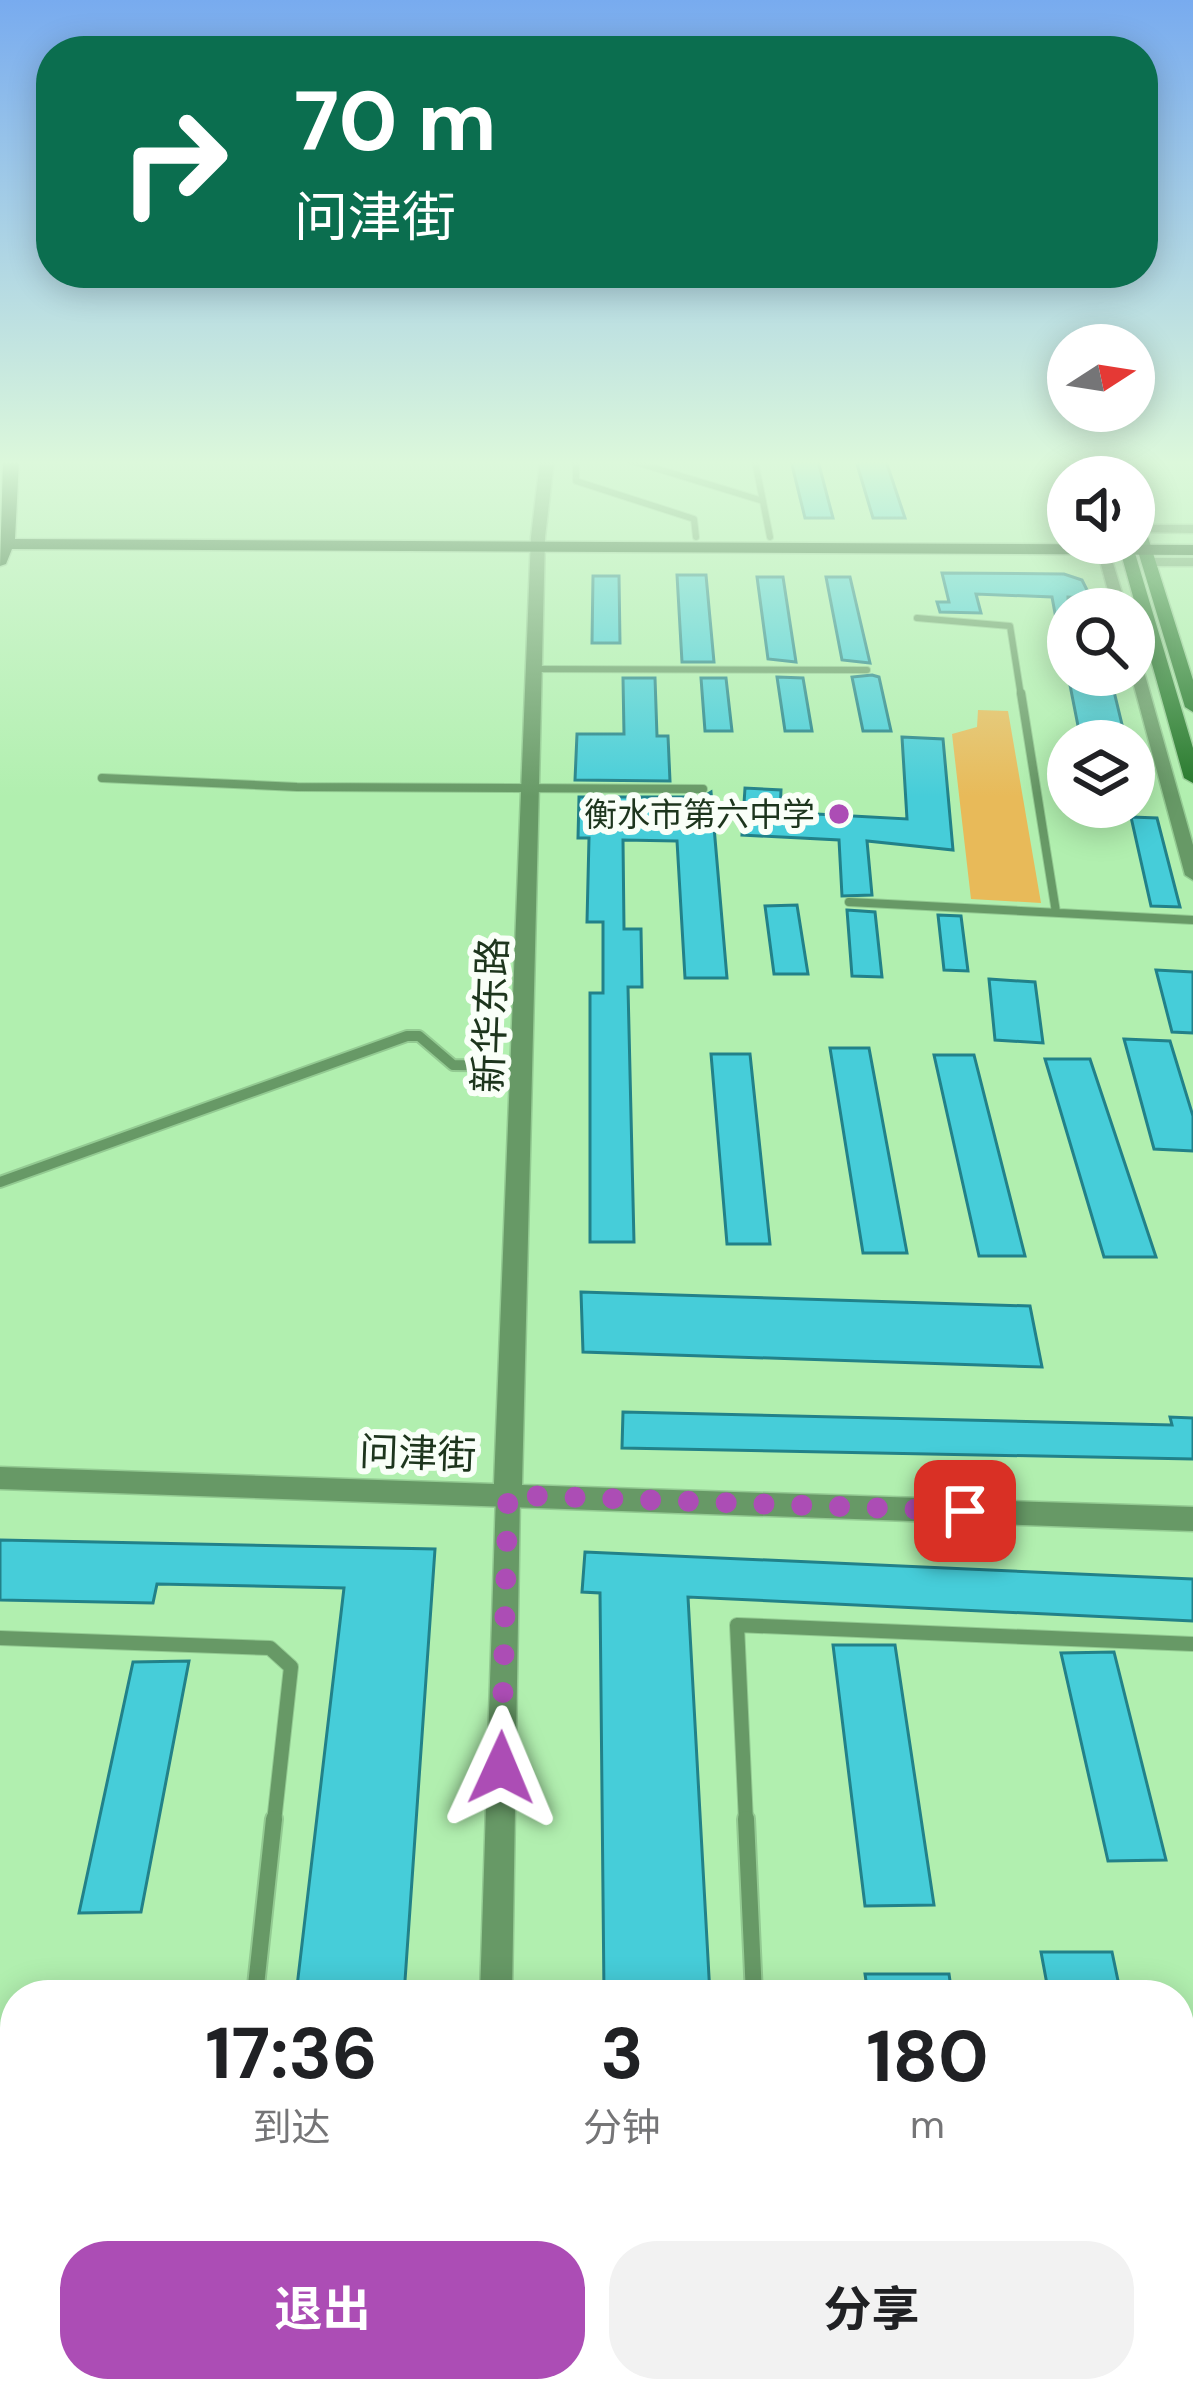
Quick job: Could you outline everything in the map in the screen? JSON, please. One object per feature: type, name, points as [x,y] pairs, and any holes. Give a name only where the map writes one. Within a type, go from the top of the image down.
[{"type":"main road","points":[[1145,573],[1193,778]]},
{"type":"main road","points":[[1148,573],[1193,707]]},
{"type":"street","name":"新华东路","points":[[508,1495],[537,573]]},
{"type":"street","points":[[1144,696],[1193,875]]},
{"type":"street","name":"问津街","points":[[0,1478],[1193,1519]]},
{"type":"street","points":[[496,1980],[508,1495]]},
{"type":"lane","points":[[917,618],[1010,626],[1056,913]]},
{"type":"lane","points":[[535,669],[867,670]]},
{"type":"lane","points":[[102,778],[232,786],[703,789]]},
{"type":"lane","points":[[849,902],[1193,920]]},
{"type":"lane","points":[[0,1182],[407,1036],[419,1036],[453,1065],[524,1066]]},
{"type":"lane","points":[[753,1980],[737,1625],[1193,1644]]},
{"type":"lane","points":[[0,1637],[269,1648],[291,1667],[257,1980]]},
{"type":"shaded area","points":[[978,710],[1008,711],[1041,903],[971,899],[952,734],[977,727]]},
{"type":"building","points":[[942,573],[1064,574],[1082,580],[1086,588],[1047,588],[1047,597],[976,594],[981,613],[940,612],[937,602],[949,602]]},
{"type":"building","points":[[677,575],[706,575],[714,662],[682,662]]},
{"type":"building","points":[[593,576],[619,576],[620,643],[592,643]]},
{"type":"building","points":[[757,577],[783,577],[796,662],[768,659]]},
{"type":"building","points":[[826,577],[850,577],[870,663],[842,660]]},
{"type":"building","points":[[777,677],[803,678],[812,731],[785,731]]},
{"type":"building","points":[[852,677],[879,677],[891,731],[863,731]]},
{"type":"building","points":[[623,678],[655,678],[657,736],[668,736],[670,781],[575,780],[577,734],[624,734]]},
{"type":"building","points":[[701,678],[726,678],[732,731],[705,731]]},
{"type":"building","points":[[1072,696],[1115,696],[1121,720],[1077,720]]},
{"type":"building","points":[[902,737],[943,739],[953,850],[867,841],[872,895],[842,896],[839,840],[742,835],[745,788],[781,790],[780,812],[907,819]]},
{"type":"building","points":[[711,792],[727,978],[685,978],[677,841],[623,840],[624,929],[641,929],[642,987],[628,987],[634,1242],[590,1242],[590,993],[603,993],[603,922],[587,922],[589,838],[578,838],[579,797],[703,797]]},
{"type":"building","points":[[1157,818],[1180,907],[1151,906],[1133,828],[1155,828]]},
{"type":"building","points":[[797,905],[808,974],[774,974],[765,906]]},
{"type":"building","points":[[847,910],[875,912],[882,977],[852,976]]},
{"type":"building","points":[[938,915],[961,916],[968,971],[944,970]]},
{"type":"building","points":[[1156,970],[1193,972],[1193,1033],[1172,1032]]},
{"type":"building","points":[[989,979],[1035,982],[1043,1043],[995,1040]]},
{"type":"building","points":[[1124,1039],[1170,1041],[1193,1116],[1193,1151],[1154,1149]]},
{"type":"building","points":[[830,1048],[869,1048],[907,1253],[863,1253]]},
{"type":"building","points":[[711,1054],[750,1054],[770,1244],[727,1244]]},
{"type":"building","points":[[934,1055],[974,1055],[1025,1256],[979,1256]]},
{"type":"building","points":[[1045,1059],[1090,1059],[1156,1257],[1104,1257]]},
{"type":"building","points":[[581,1292],[1030,1306],[1042,1367],[583,1352]]},
{"type":"building","points":[[623,1412],[1172,1425],[1170,1417],[1193,1418],[1193,1459],[622,1448]]},
{"type":"building","points":[[0,1540],[435,1549],[405,1980],[298,1980],[344,1588],[157,1584],[153,1603],[0,1600]]},
{"type":"building","points":[[585,1552],[1193,1579],[1193,1621],[688,1597],[709,1980],[604,1980],[600,1593],[582,1592]]},
{"type":"building","points":[[833,1645],[895,1645],[934,1905],[865,1906]]},
{"type":"building","points":[[1114,1652],[1166,1860],[1108,1861],[1061,1653]]},
{"type":"building","points":[[189,1661],[141,1912],[79,1913],[133,1662]]},
{"type":"building","points":[[1041,1952],[1112,1952],[1118,1980],[1046,1980]]},
{"type":"building","points":[[865,1974],[949,1974],[950,1980],[866,1980]]},
{"type":"place","name":"衡水市第六中学","points":[[839,814]]},
{"type":"route","points":[[501,1768],[508,1495],[965,1511]]}]
